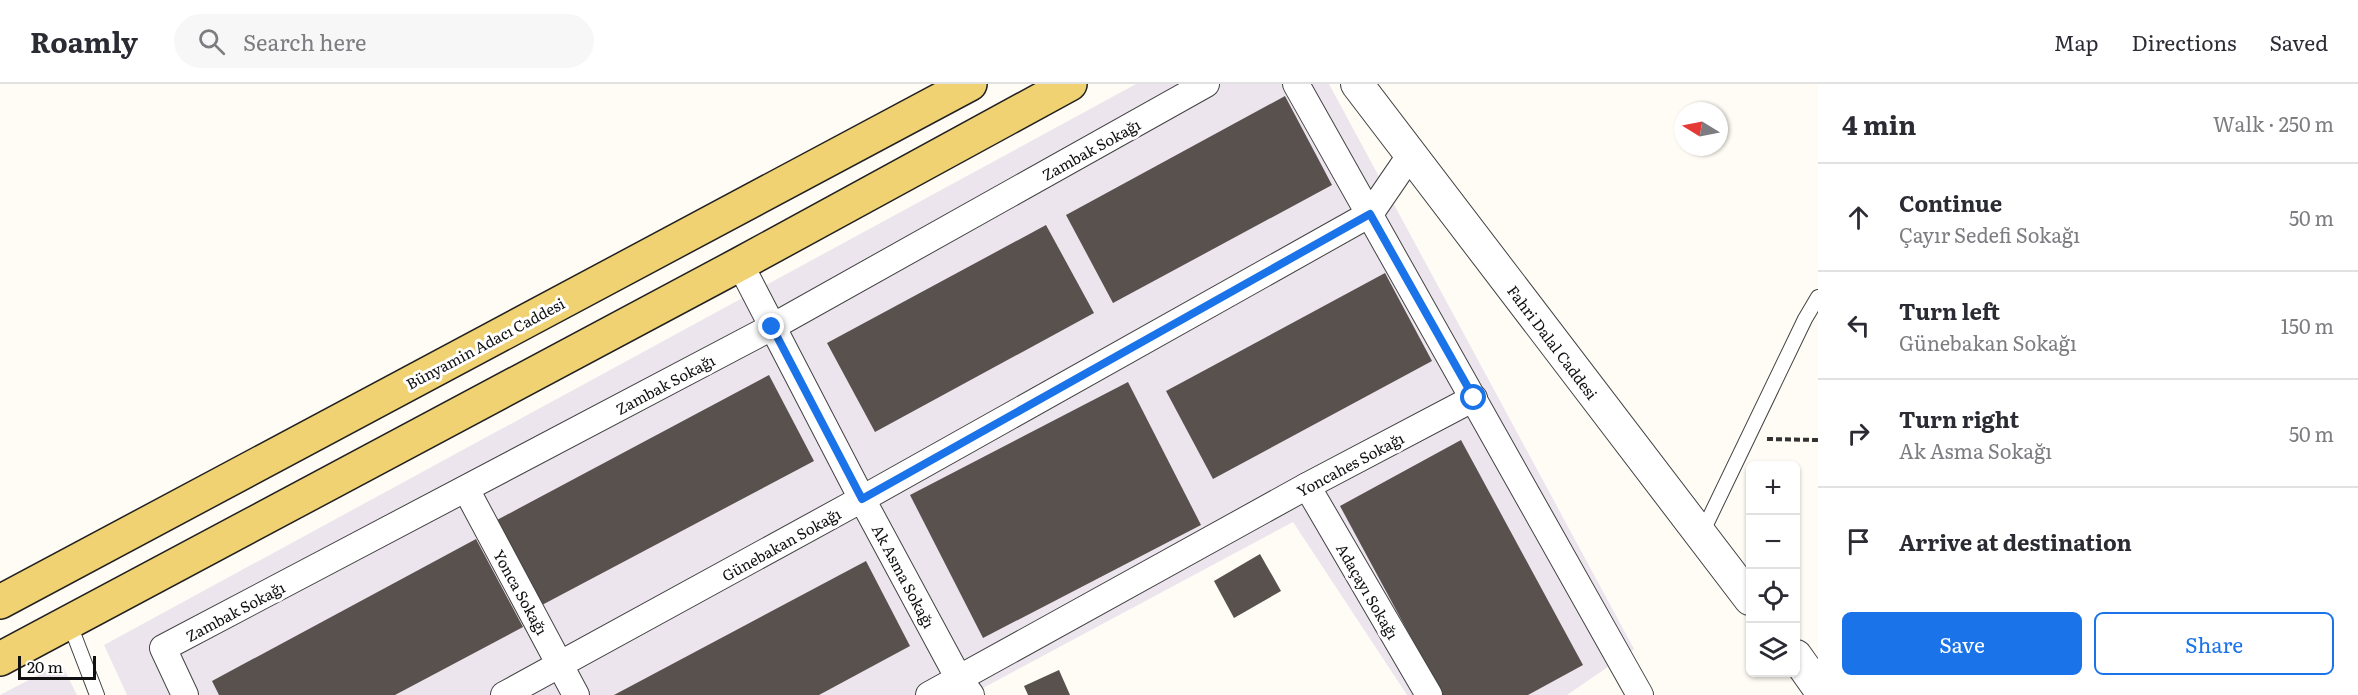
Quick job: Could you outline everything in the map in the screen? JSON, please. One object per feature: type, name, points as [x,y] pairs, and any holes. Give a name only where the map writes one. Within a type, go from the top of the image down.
[{"type":"main road","name":"Bünyamin Adacı Caddesi","points":[[0,602],[970,84]]},
{"type":"main road","points":[[0,659],[740,264],[1070,84]]},
{"type":"street","name":"Zambak Sokağı","points":[[184,695],[163,648],[772,327],[1206,84]]},
{"type":"street","points":[[1296,84],[1640,695]]},
{"type":"street","name":"Fahri Dalal Caddesi","points":[[1357,84],[1746,594]]},
{"type":"street","name":"Günebakan Sokağı","points":[[504,695],[862,499],[1370,214],[1411,154]]},
{"type":"street","name":"Ak Asma Sokağı","points":[[740,264],[862,499],[965,687]]},
{"type":"street","name":"Yoncahes Sokağı","points":[[929,695],[965,687],[1308,486],[1474,398]]},
{"type":"street","name":"Adaçayı Sokağı","points":[[1308,486],[1429,695]]},
{"type":"street","name":"Yonca Sokağı","points":[[465,489],[576,695]]},
{"type":"street","points":[[1800,662],[1818,687]]},
{"type":"lane","points":[[1701,535],[1805,319],[1818,297]]},
{"type":"lane","points":[[69,622],[97,695]]},
{"type":"path","points":[[1748,438],[1818,440]]},
{"type":"shaded area","points":[[1136,84],[1329,84],[1634,649],[1567,695],[1407,695],[1293,522],[970,695],[127,695],[104,645]]},
{"type":"shaded area","points":[[61,663],[77,695],[0,695]]},
{"type":"building","points":[[1285,96],[1332,185],[1113,303],[1066,215]]},
{"type":"building","points":[[1046,225],[1094,313],[875,432],[827,343]]},
{"type":"building","points":[[1385,273],[1432,361],[1213,479],[1166,391]]},
{"type":"building","points":[[769,375],[814,461],[542,605],[497,520]]},
{"type":"building","points":[[1128,382],[1201,525],[983,638],[910,495]]},
{"type":"building","points":[[1461,440],[1583,665],[1528,695],[1442,695],[1340,506]]},
{"type":"building","points":[[476,539],[523,627],[395,695],[219,695],[212,681]]},
{"type":"building","points":[[1260,554],[1281,591],[1234,618],[1214,581]]},
{"type":"building","points":[[866,561],[910,646],[819,695],[614,695]]},
{"type":"building","points":[[1059,670],[1070,695],[1028,695],[1024,686]]},
{"type":"route","points":[[772,327],[862,499],[1370,214],[1474,398]]}]
